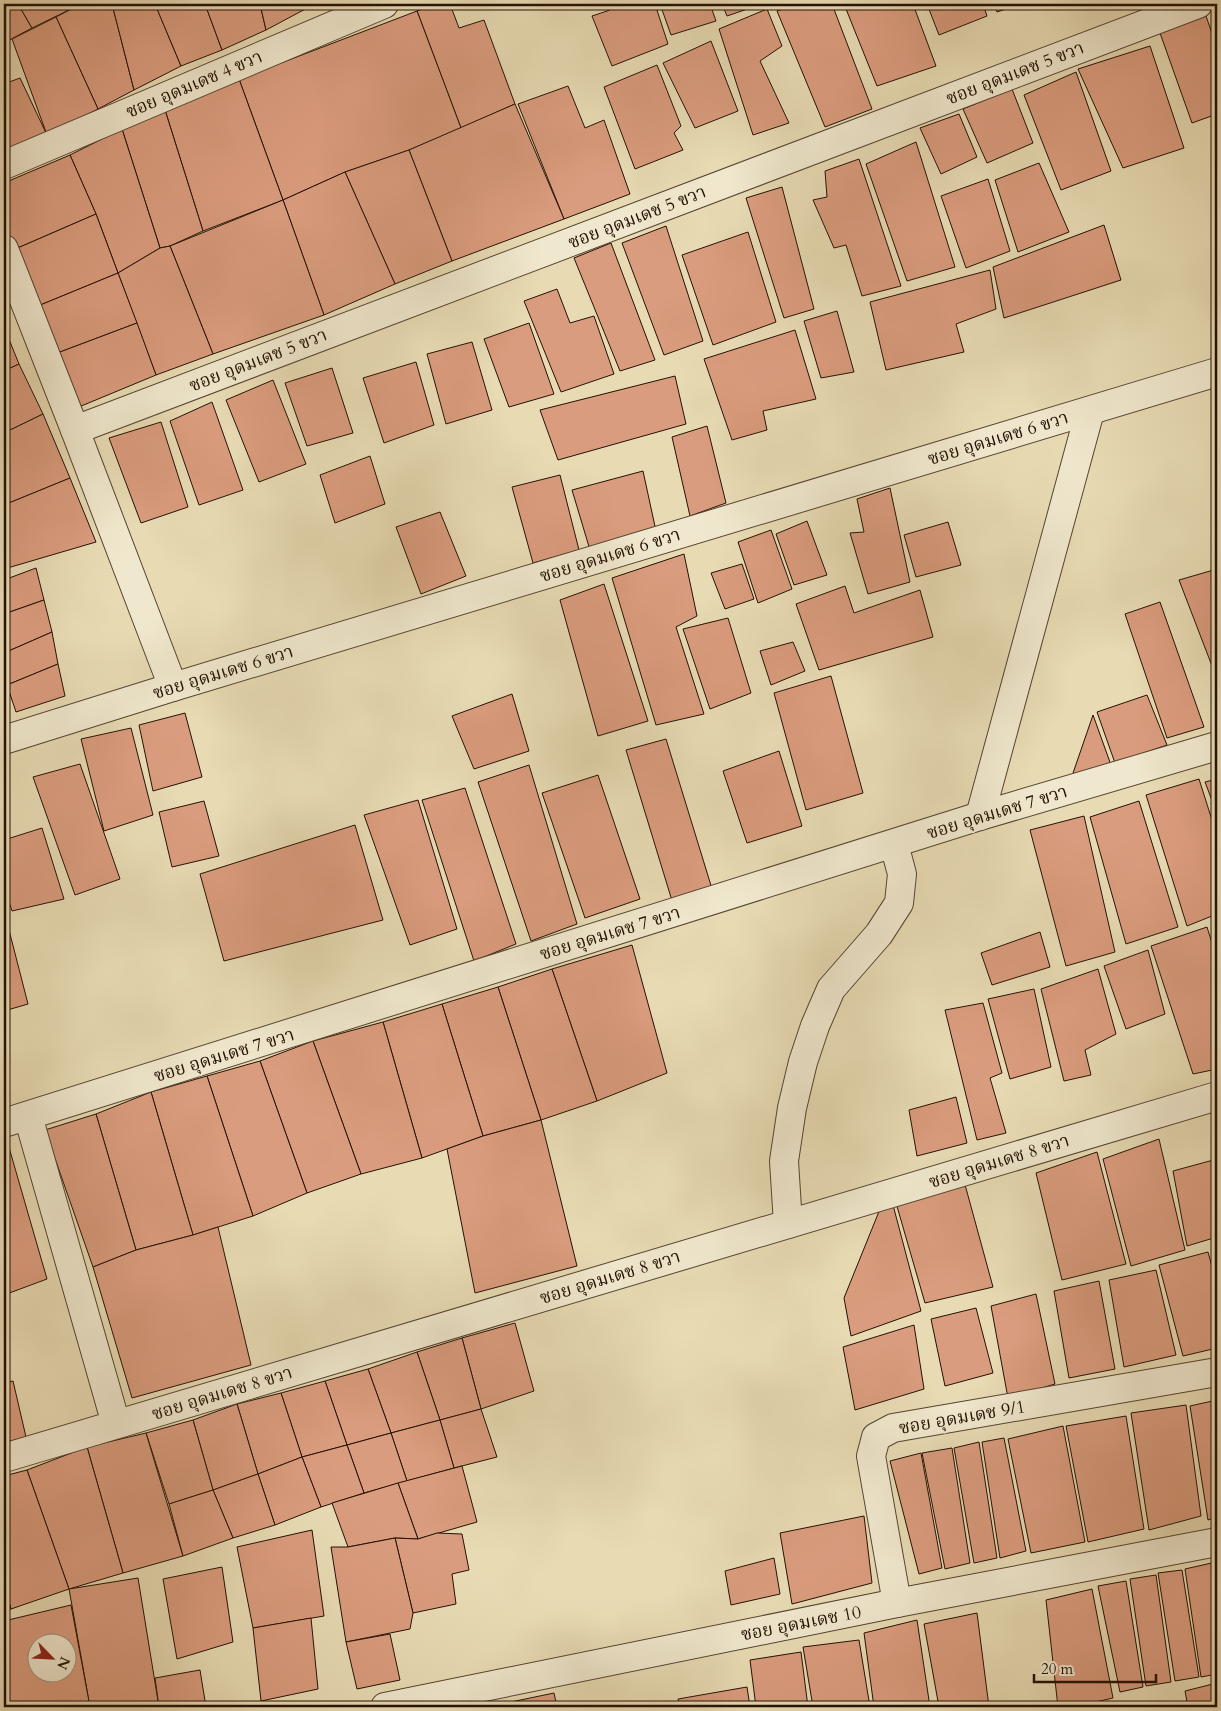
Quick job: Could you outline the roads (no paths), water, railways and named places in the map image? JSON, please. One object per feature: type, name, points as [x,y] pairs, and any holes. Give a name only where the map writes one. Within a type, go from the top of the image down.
[{"type":"street","name":"ซอย อุดมเดช 4 ขวา","points":[[4,165],[384,4]]},
{"type":"street","name":"ซอย อุดมเดช 5 ขวา","points":[[75,430],[1198,4]]},
{"type":"street","points":[[4,250],[173,687]]},
{"type":"street","name":"ซอย อุดมเดช 6 ขวา","points":[[4,740],[173,687],[1217,372]]},
{"type":"street","points":[[980,816],[1090,411]]},
{"type":"street","name":"ซอย อุดมเดช 7 ขวา","points":[[16,1120],[980,816],[1217,746]]},
{"type":"street","points":[[788,1224],[784,1161],[792,1108],[802,1062],[831,989],[879,934],[899,903],[902,874],[894,844]]},
{"type":"street","name":"ซอย อุดมเดช 8 ขวา","points":[[4,1458],[1217,1096]]},
{"type":"street","points":[[16,1120],[116,1424]]},
{"type":"street","name":"ซอย อุดมเดช 9/1","points":[[898,1603],[872,1456],[876,1437],[894,1428],[1217,1372]]},
{"type":"street","name":"ซอย อุดมเดช 10","points":[[385,1707],[898,1603],[1217,1542]]}]
